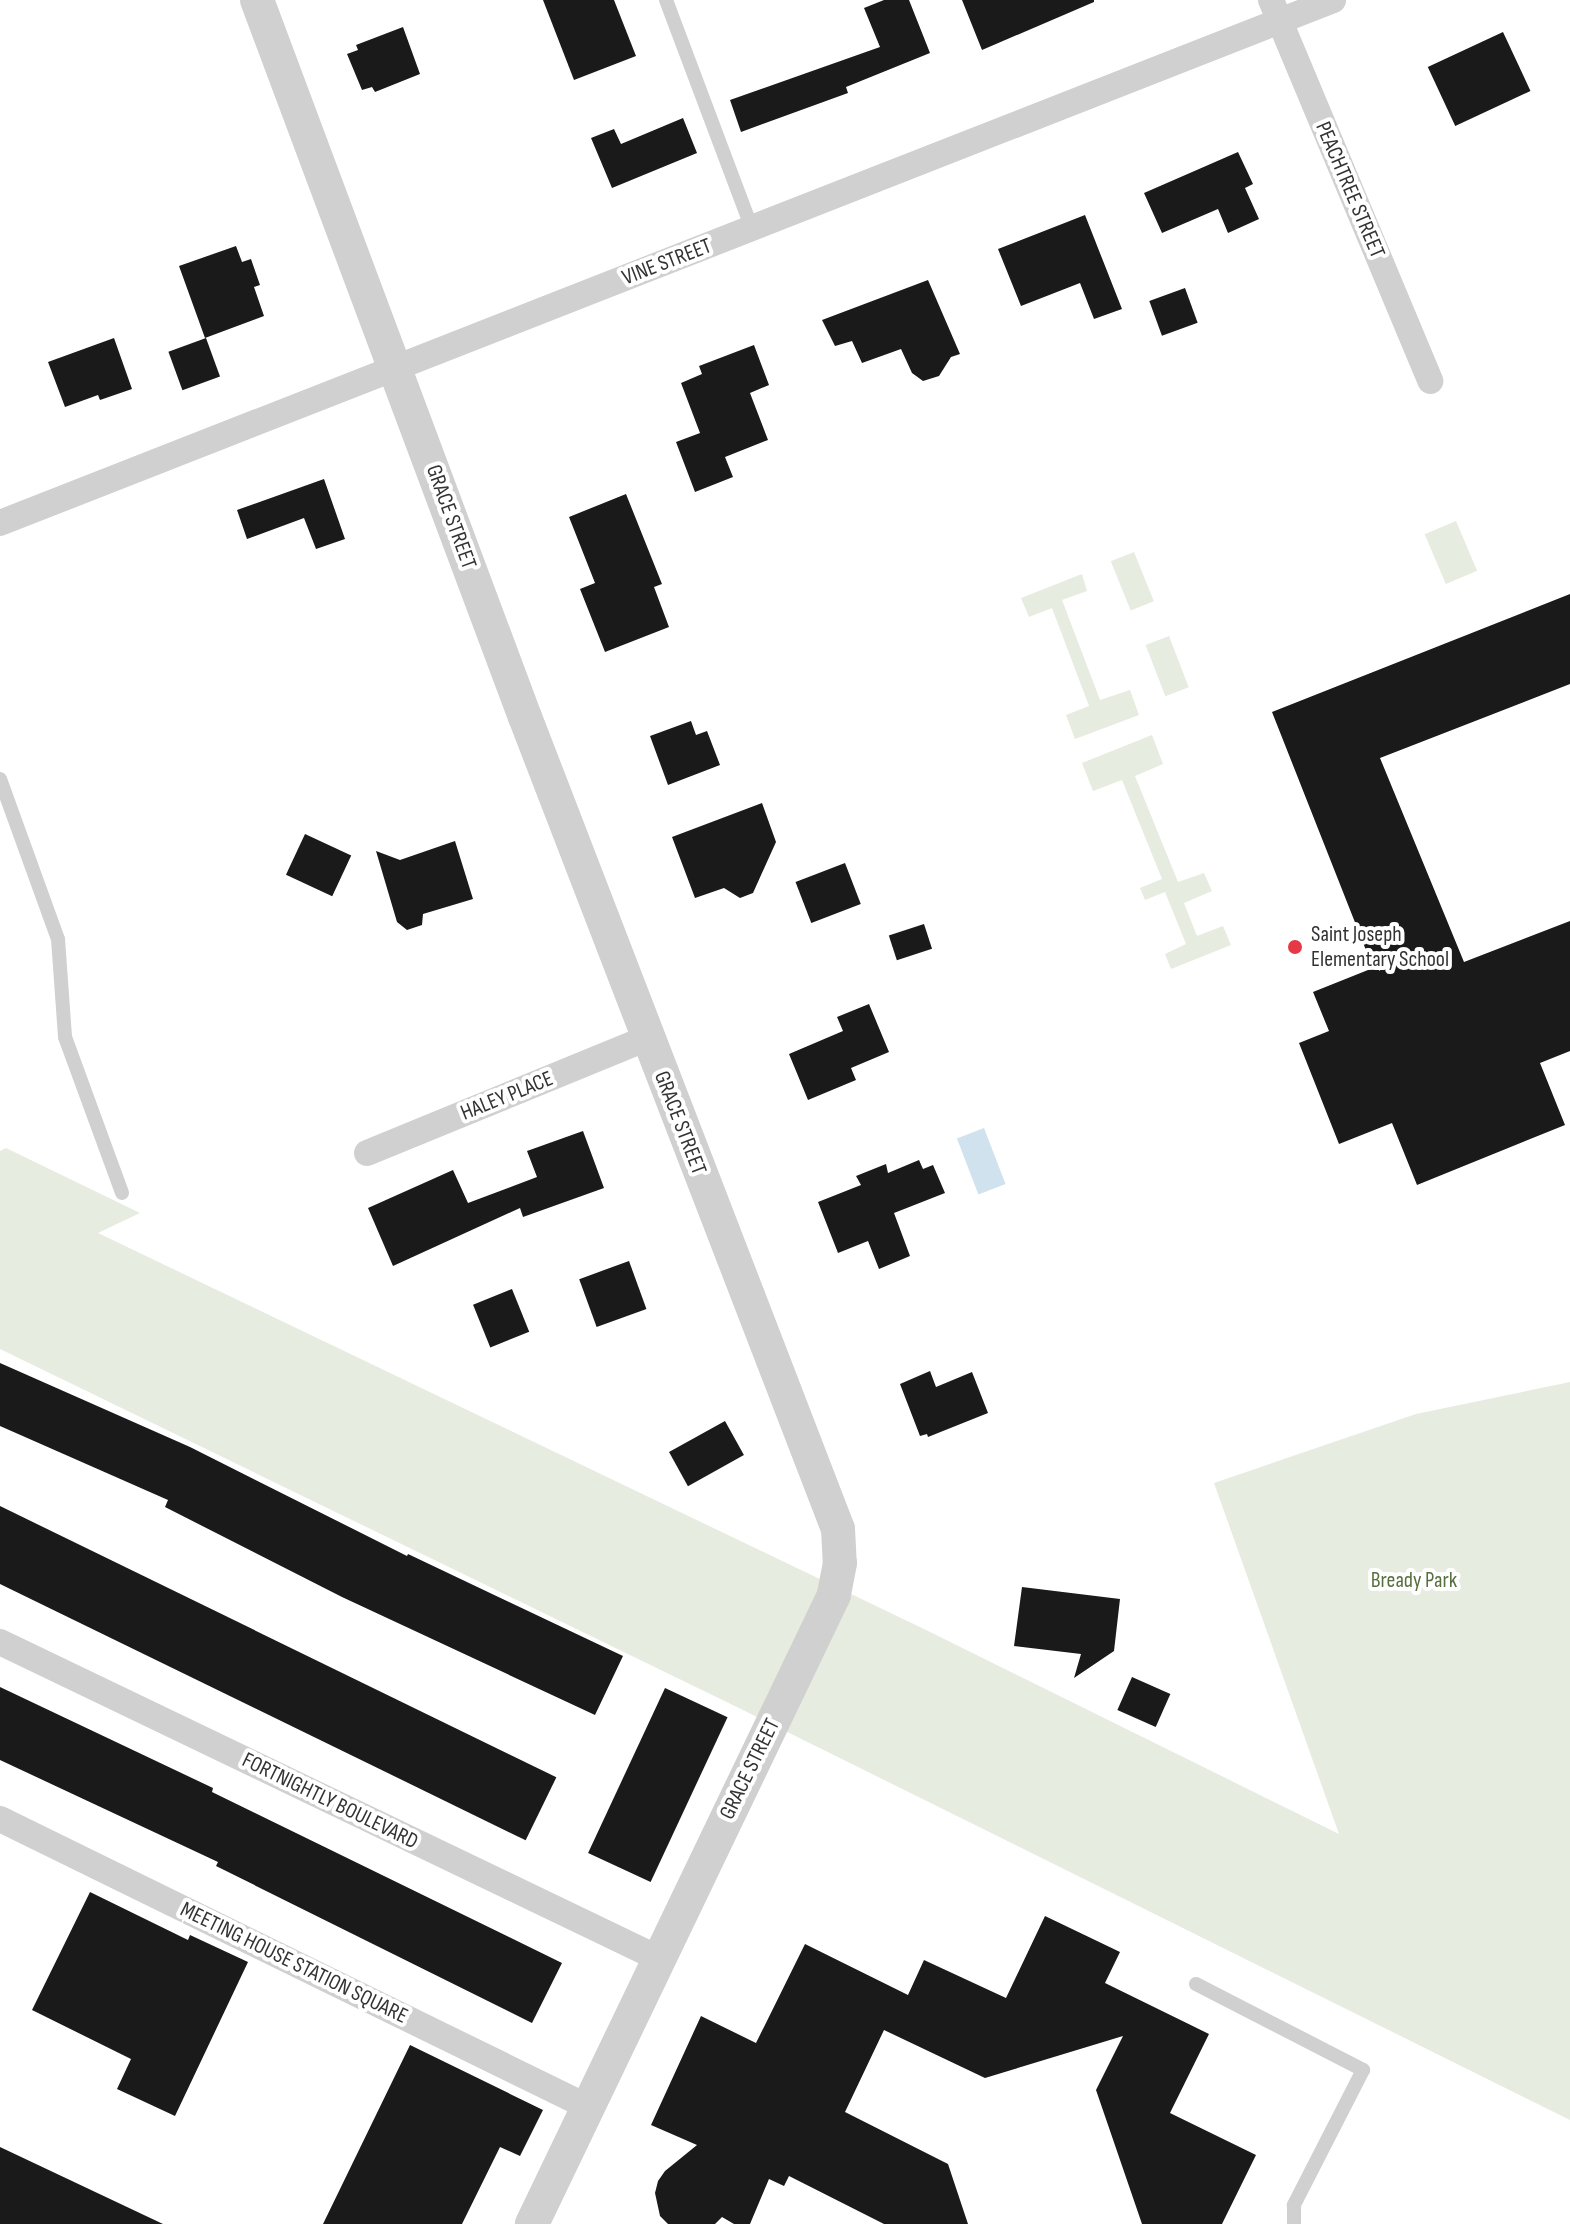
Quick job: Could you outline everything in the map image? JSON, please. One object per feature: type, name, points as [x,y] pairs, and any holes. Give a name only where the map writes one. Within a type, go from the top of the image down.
[{"type":"street","name":"GRACE STREET","points":[[257,0],[648,1038],[833,1509],[838,1529],[840,1563],[834,1595],[532,2224]]},
{"type":"street","name":"VINE STREET","points":[[0,523],[752,229],[1275,11],[1333,0]]},
{"type":"street","name":"PEACHTREE STREET","points":[[1275,11],[1430,381]]},
{"type":"street","name":"HALEY PLACE","points":[[367,1153],[648,1038]]},
{"type":"street","name":"FORTNIGHTLY BOULEVARD","points":[[0,1642],[660,1959]]},
{"type":"street","name":"MEETING HOUSE STATION SQUARE","points":[[0,1819],[588,2107]]},
{"type":"lane","points":[[666,0],[752,229]]},
{"type":"lane","points":[[0,779],[58,939],[65,1037],[122,1193]]},
{"type":"lane","points":[[1196,1984],[1363,2070],[1294,2205],[1294,2224]]},
{"type":"green space","points":[[1456,521],[1477,571],[1446,584],[1425,534]]},
{"type":"green space","points":[[1134,552],[1154,601],[1131,611],[1111,561]]},
{"type":"green space","points":[[1082,574],[1087,591],[1062,600],[1100,700],[1130,690],[1139,715],[1075,739],[1066,715],[1089,706],[1052,608],[1029,617],[1021,598]]},
{"type":"green space","points":[[1169,636],[1189,687],[1165,696],[1146,645]]},
{"type":"green space","points":[[1152,735],[1163,764],[1135,776],[1178,882],[1204,873],[1212,891],[1184,903],[1197,936],[1223,926],[1231,945],[1171,969],[1165,954],[1186,944],[1165,892],[1145,900],[1140,888],[1162,879],[1122,780],[1093,791],[1082,763]]},
{"type":"green space","name":"Bready Park","points":[[6,1148],[140,1213],[98,1233],[924,1629],[1339,1834],[1214,1483],[1416,1414],[1570,1382],[1570,2120],[739,1708],[0,1349],[0,1151]]},
{"type":"water","points":[[984,1128],[1006,1184],[978,1194],[957,1138]]},
{"type":"building","points":[[543,0],[614,0],[636,56],[574,80]]},
{"type":"building","points":[[884,0],[909,0],[930,53],[846,87],[848,93],[741,132],[730,100],[880,47],[864,8]]},
{"type":"building","points":[[962,0],[1094,0],[1094,2],[982,50]]},
{"type":"building","points":[[403,27],[420,74],[375,92],[372,87],[362,90],[347,54],[358,50],[356,45]]},
{"type":"building","points":[[1503,32],[1530,91],[1455,126],[1428,67]]},
{"type":"building","points":[[683,118],[697,153],[612,188],[591,138],[614,129],[621,144]]},
{"type":"building","points":[[1238,152],[1253,184],[1245,188],[1259,219],[1228,233],[1218,209],[1162,233],[1144,193]]},
{"type":"building","points":[[1085,215],[1122,309],[1094,319],[1080,283],[1021,306],[998,249]]},
{"type":"building","points":[[236,246],[242,262],[251,259],[260,285],[254,287],[264,316],[205,338],[179,266]]},
{"type":"building","points":[[928,280],[960,354],[951,357],[939,376],[923,381],[912,373],[901,349],[862,363],[852,341],[835,346],[822,320]]},
{"type":"building","points":[[1185,288],[1198,323],[1162,336],[1149,301]]},
{"type":"building","points":[[114,338],[132,389],[100,400],[98,395],[65,407],[48,362]]},
{"type":"building","points":[[206,338],[220,377],[182,390],[168,352]]},
{"type":"building","points":[[754,345],[769,385],[750,393],[768,440],[725,457],[733,477],[695,492],[676,442],[700,433],[681,383],[702,374],[699,366]]},
{"type":"building","points":[[324,479],[345,539],[316,549],[304,518],[247,539],[237,510]]},
{"type":"building","points":[[626,494],[662,584],[654,587],[669,627],[605,652],[580,589],[595,583],[569,517]]},
{"type":"building","points":[[1570,594],[1570,684],[1380,758],[1464,962],[1570,921],[1570,1051],[1540,1063],[1565,1125],[1417,1185],[1392,1123],[1339,1144],[1299,1043],[1329,1031],[1313,992],[1373,968],[1272,712]]},
{"type":"building","points":[[691,721],[696,735],[707,731],[720,765],[668,785],[650,736]]},
{"type":"building","points":[[762,803],[776,842],[753,893],[740,898],[724,888],[695,898],[672,837]]},
{"type":"building","points":[[305,834],[351,856],[332,896],[286,875]]},
{"type":"building","points":[[455,841],[473,899],[423,914],[422,925],[407,930],[397,922],[376,851],[400,860]]},
{"type":"building","points":[[845,863],[861,904],[811,923],[796,882]]},
{"type":"building","points":[[924,924],[932,949],[897,960],[889,935]]},
{"type":"building","points":[[869,1004],[889,1052],[851,1068],[856,1080],[808,1100],[789,1054],[843,1031],[837,1017]]},
{"type":"building","points":[[583,1131],[604,1188],[523,1217],[520,1208],[393,1266],[368,1208],[453,1170],[468,1203],[537,1177],[527,1151]]},
{"type":"building","points":[[919,1160],[923,1169],[933,1165],[945,1193],[894,1213],[910,1256],[879,1269],[868,1241],[838,1253],[818,1202],[861,1185],[856,1176],[886,1164],[888,1173]]},
{"type":"building","points":[[629,1261],[646,1309],[597,1327],[579,1279]]},
{"type":"building","points":[[512,1289],[529,1332],[490,1347],[473,1305]]},
{"type":"building","points":[[0,1363],[190,1447],[407,1556],[623,1656],[595,1715],[342,1597],[165,1507],[168,1500],[0,1426]]},
{"type":"building","points":[[930,1371],[936,1387],[972,1372],[988,1413],[928,1437],[927,1434],[920,1436],[900,1384]]},
{"type":"building","points":[[725,1421],[744,1455],[688,1486],[669,1452]]},
{"type":"building","points":[[0,1506],[556,1777],[526,1840],[0,1584]]},
{"type":"building","points":[[1022,1587],[1120,1599],[1114,1651],[1074,1678],[1081,1654],[1014,1646]]},
{"type":"building","points":[[1132,1677],[1170,1694],[1156,1727],[1117,1710]]},
{"type":"building","points":[[0,1687],[213,1788],[212,1792],[562,1963],[532,2023],[216,1866],[218,1862],[0,1760]]},
{"type":"building","points":[[665,1688],[728,1717],[651,1882],[588,1853]]},
{"type":"building","points":[[90,1892],[188,1940],[190,1935],[248,1962],[175,2116],[117,2089],[131,2059],[32,2010]]},
{"type":"building","points":[[1045,1916],[1120,1952],[1105,1983],[1209,2034],[1170,2113],[1256,2155],[1222,2224],[1142,2224],[1096,2090],[1123,2036],[985,2078],[884,2030],[845,2112],[948,2164],[968,2224],[884,2224],[789,2176],[784,2186],[769,2179],[750,2224],[734,2224],[722,2217],[715,2224],[668,2224],[660,2216],[655,2193],[658,2181],[665,2171],[697,2145],[651,2125],[701,2016],[756,2043],[805,1944],[908,1995],[924,1960],[1006,1998]]},
{"type":"building","points":[[410,2045],[543,2110],[520,2156],[500,2147],[462,2224],[323,2224]]},
{"type":"building","points":[[0,2147],[163,2224],[0,2224]]},
{"type":"place","name":"Saint Joseph Elementary School","points":[[1295,947]]}]
